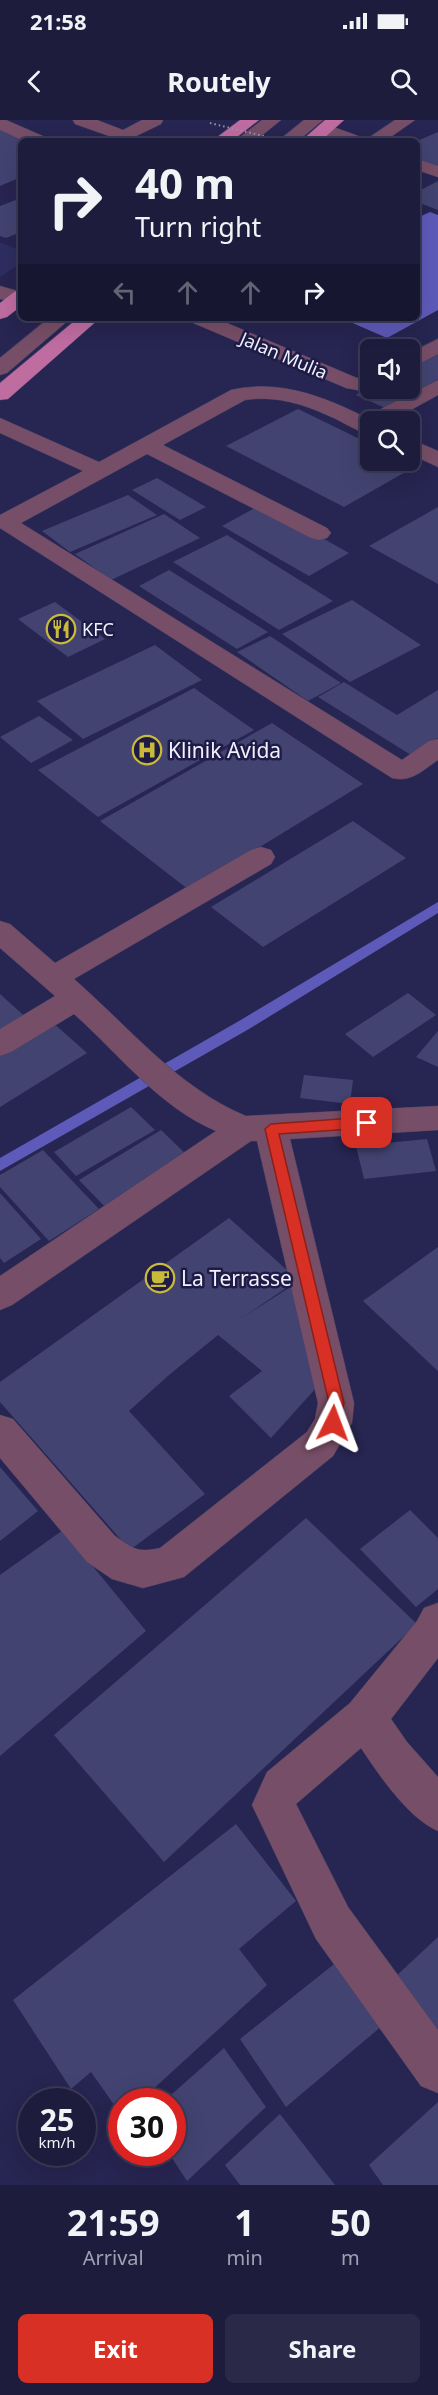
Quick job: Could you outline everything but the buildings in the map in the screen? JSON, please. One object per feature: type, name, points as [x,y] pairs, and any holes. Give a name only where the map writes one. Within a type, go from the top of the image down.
[{"type":"main road","points":[[225,138],[251,120]]},
{"type":"main road","points":[[312,138],[325,123]]},
{"type":"main road","points":[[0,313],[13,296]]},
{"type":"main road","points":[[0,394],[86,321]]},
{"type":"street","points":[[81,120],[118,138],[155,120]]},
{"type":"street","points":[[248,138],[273,120]]},
{"type":"street","points":[[378,138],[407,120]]},
{"type":"street","points":[[292,138],[325,123],[350,138]]},
{"type":"street","points":[[0,124],[32,138]]},
{"type":"street","points":[[420,165],[438,172]]},
{"type":"street","points":[[0,344],[28,321]]},
{"type":"street","points":[[0,369],[57,321]]},
{"type":"street","name":"Jalan Mulia","points":[[205,321],[360,386]]},
{"type":"street","points":[[420,355],[438,345]]},
{"type":"street","points":[[394,411],[438,387]]},
{"type":"street","points":[[360,420],[302,397],[267,390],[239,395],[3,520],[402,772],[438,747]]},
{"type":"street","points":[[0,425],[99,470]]},
{"type":"street","points":[[146,445],[319,533]]},
{"type":"street","points":[[420,451],[438,460]]},
{"type":"street","points":[[53,978],[261,856]]},
{"type":"street","points":[[0,931],[102,1021],[168,1085],[208,1114],[258,1129],[438,1118]]},
{"type":"street","points":[[0,1044],[76,998]]},
{"type":"street","points":[[0,1295],[258,1129]]},
{"type":"street","points":[[0,1431],[101,1549],[126,1566],[143,1570],[170,1564],[320,1444],[333,1423],[336,1403],[258,1129]]},
{"type":"street","points":[[438,1622],[431,1635],[365,1718],[282,1787],[274,1806],[332,1923],[438,2069]]},
{"type":"street","points":[[365,1718],[392,1757],[438,1809]]},
{"type":"path","points":[[210,123],[272,138]]},
{"type":"shaded area","points":[[430,212],[438,215],[438,310],[420,320],[420,217]]},
{"type":"shaded area","points":[[0,242],[18,250],[18,265],[0,277]]},
{"type":"shaded area","points":[[348,321],[418,321],[387,338]]},
{"type":"waterway","points":[[0,1165],[244,1025],[438,907]]},
{"type":"place","name":"KFC","points":[[61,629]]},
{"type":"place","name":"Klinik Avida","points":[[147,750]]},
{"type":"place","name":"La Terrasse","points":[[160,1278]]},
{"type":"route","points":[[333,1423],[336,1403],[271,1129],[367,1123]]}]
